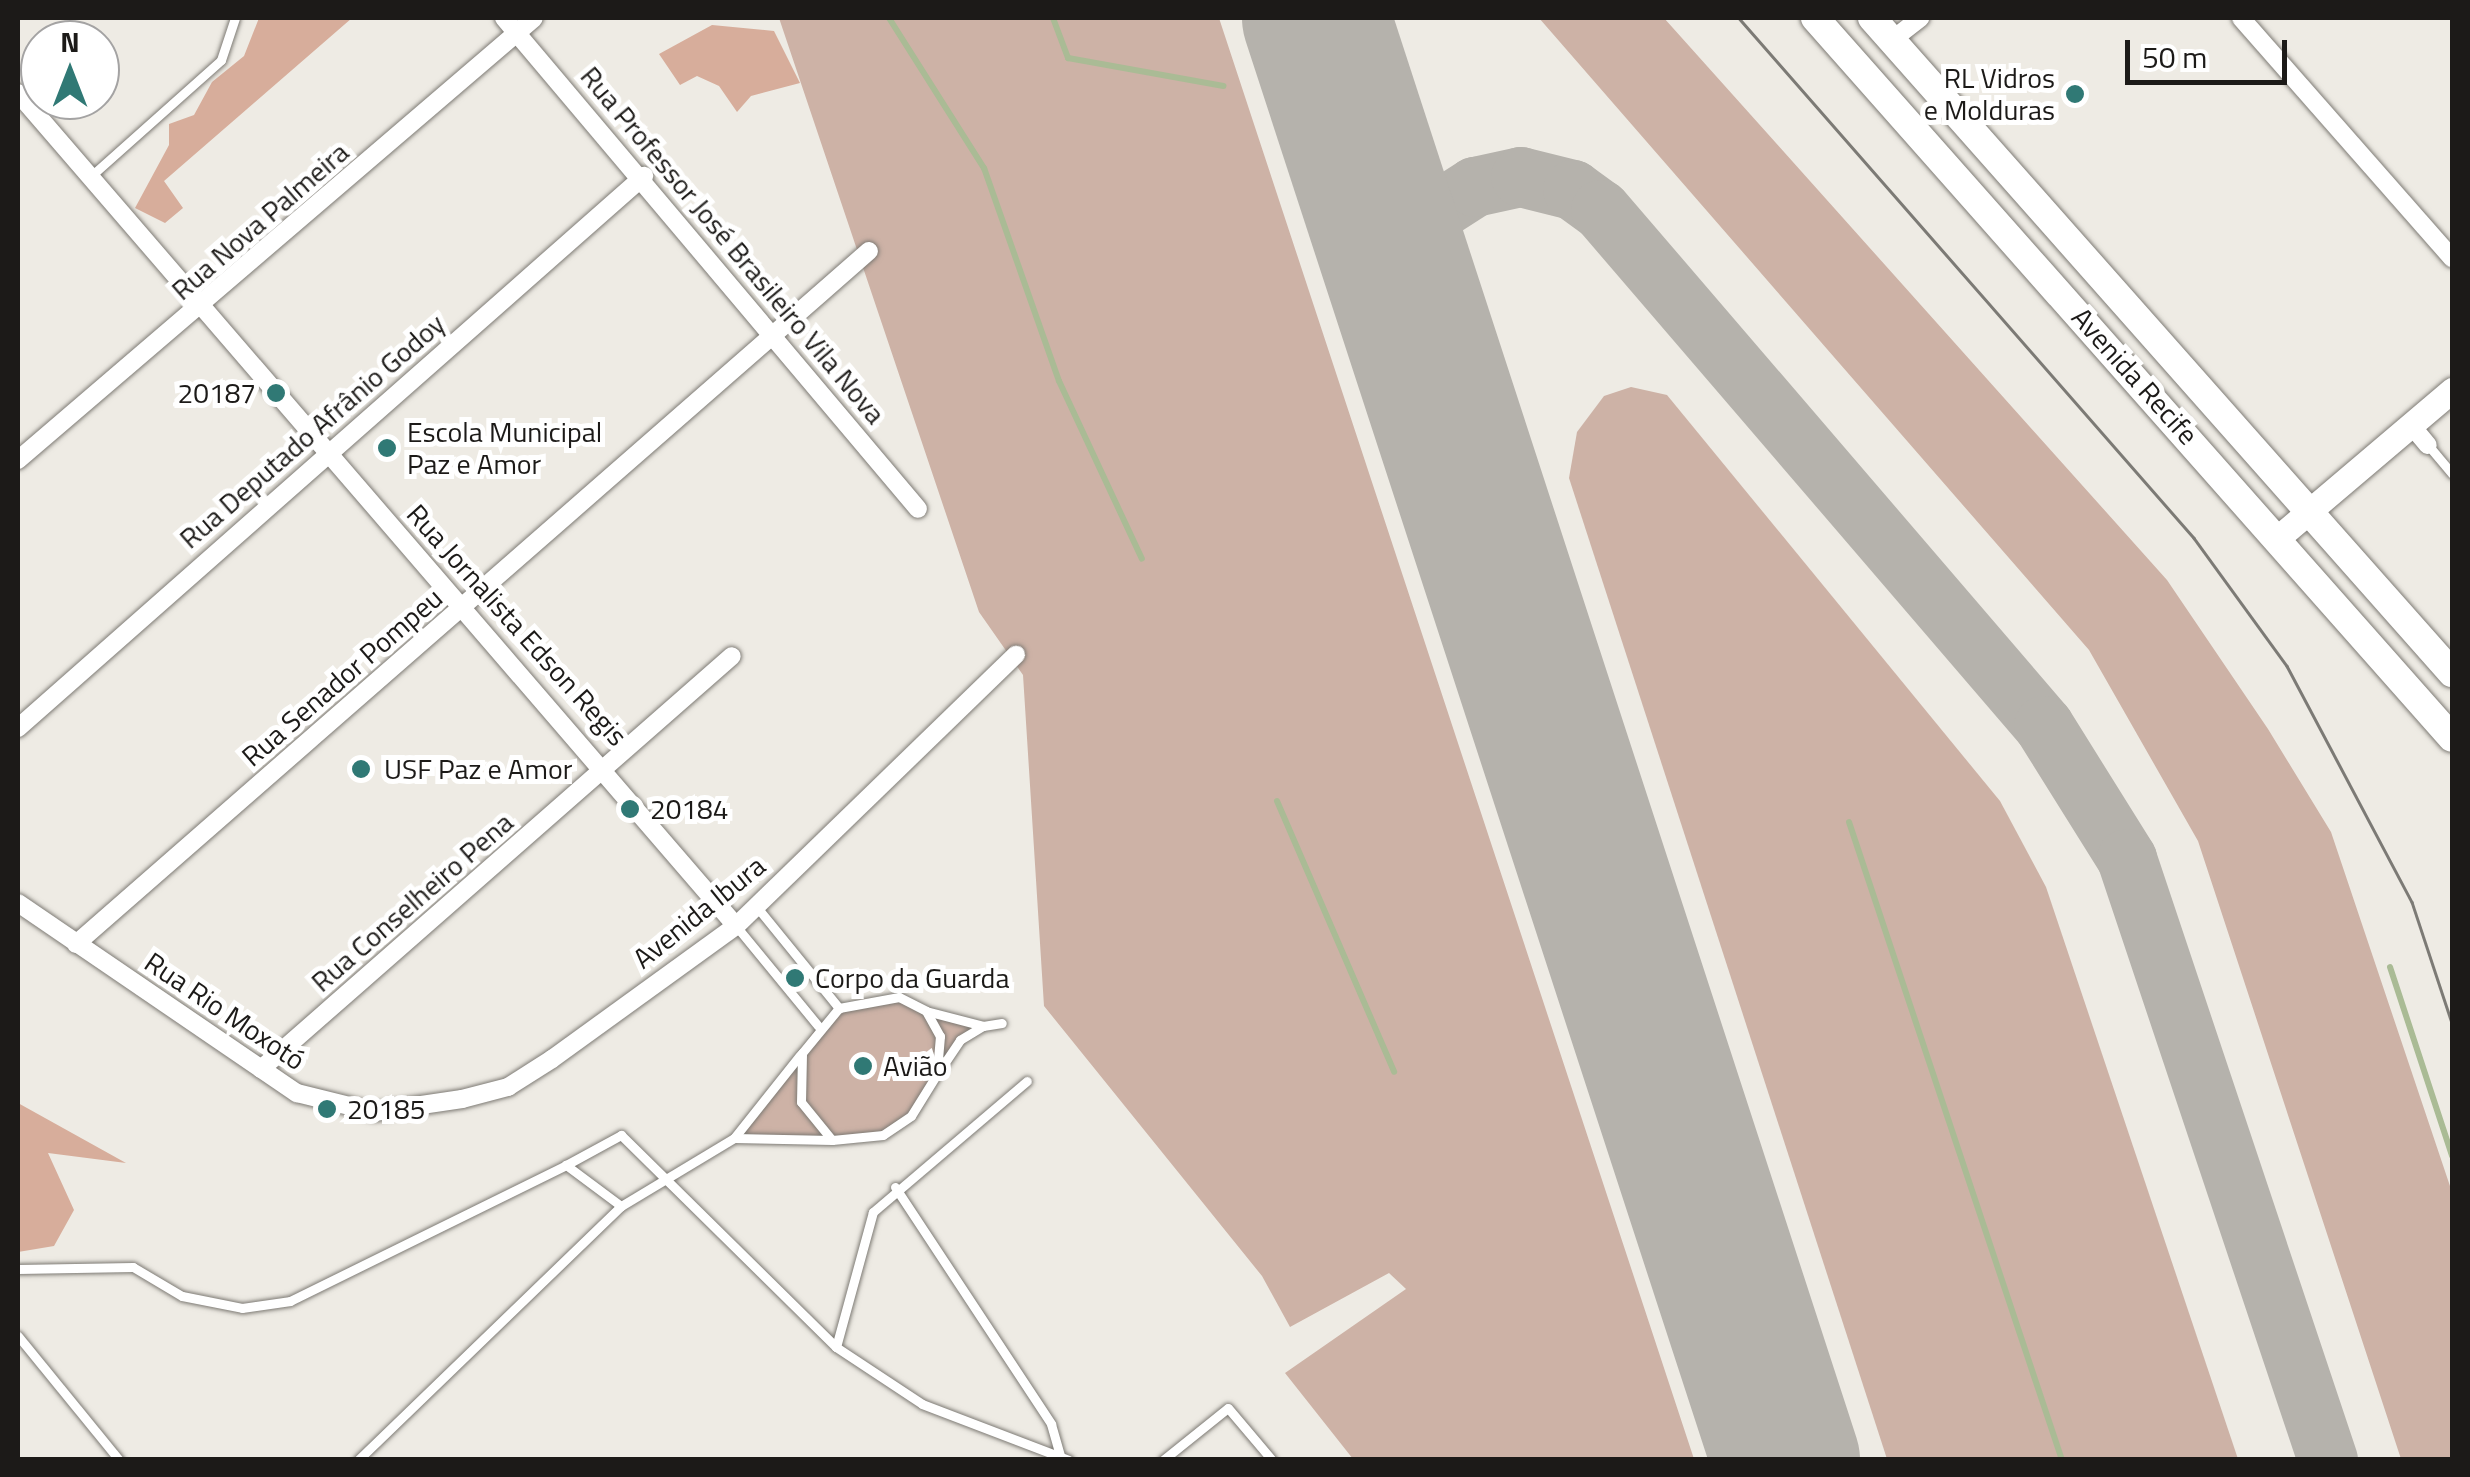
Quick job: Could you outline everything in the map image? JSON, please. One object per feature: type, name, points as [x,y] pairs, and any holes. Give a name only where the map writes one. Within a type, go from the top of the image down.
[{"type":"main road","name":"Avenida Recife","points":[[1815,18],[2280,536],[2452,738]]},
{"type":"main road","name":"Avenida Recife","points":[[1872,18],[2452,672]]},
{"type":"main road","points":[[2280,536],[2420,435],[2452,390]]},
{"type":"street","name":"Rua Nova Palmeira","points":[[18,460],[203,309],[510,25],[534,18]]},
{"type":"street","points":[[1892,40],[1920,18]]},
{"type":"street","points":[[2241,18],[2452,258]]},
{"type":"street","name":"Rua Professor José Brasileiro Vila Nova","points":[[510,25],[644,176],[918,509]]},
{"type":"street","name":"Rua Jornalista Edson Regis","points":[[18,92],[203,309],[608,769],[736,926]]},
{"type":"street","name":"Rua Deputado Afrânio Godoy","points":[[18,728],[644,176]]},
{"type":"street","name":"Rua Senador Pompeu","points":[[76,944],[868,251]]},
{"type":"street","name":"Avenida Ibura","points":[[420,1106],[508,1086],[736,926],[1016,655]]},
{"type":"street","name":"Rua Conselheiro Pena","points":[[260,1068],[608,769],[732,656]]},
{"type":"street","name":"Rua Rio Moxotó","points":[[18,903],[260,1068],[343,1110],[420,1106]]},
{"type":"lane","points":[[91,176],[220,60],[234,18]]},
{"type":"lane","points":[[2420,435],[2452,474]]},
{"type":"lane","points":[[756,906],[840,1008]]},
{"type":"lane","points":[[736,926],[818,1026]]},
{"type":"lane","points":[[358,1460],[621,1206],[734,1138],[802,1053],[818,1026],[840,1008],[879,996],[983,1026],[1002,1024]]},
{"type":"lane","points":[[926,1011],[940,1036],[937,1074]]},
{"type":"lane","points":[[734,1138],[832,1140],[883,1135],[911,1116],[937,1074],[983,1026]]},
{"type":"lane","points":[[802,1053],[801,1102],[832,1140]]},
{"type":"lane","points":[[836,1347],[873,1212],[895,1187],[1027,1081]]},
{"type":"lane","points":[[18,1270],[134,1267],[182,1296],[242,1308],[290,1301],[622,1135],[836,1347],[922,1404],[1064,1457]]},
{"type":"lane","points":[[566,1165],[621,1206]]},
{"type":"lane","points":[[895,1187],[1051,1424],[1064,1457]]},
{"type":"lane","points":[[18,1336],[119,1460]]},
{"type":"lane","points":[[1163,1460],[1228,1408],[1272,1460]]},
{"type":"shaded area","points":[[259,18],[352,18],[164,181],[183,208],[165,223],[135,208],[169,145],[169,124],[194,115],[212,82],[244,56]]},
{"type":"shaded area","points":[[779,18],[1219,18],[1694,1459],[1353,1459],[1285,1373],[1406,1289],[1389,1273],[1290,1327],[1262,1276],[1044,1006],[1023,675],[979,612]]},
{"type":"shaded area","points":[[1539,18],[1664,18],[2167,580],[2268,729],[2331,832],[2452,1192],[2452,1459],[2401,1459],[2198,841],[2089,650]]},
{"type":"shaded area","points":[[712,25],[774,31],[800,83],[751,96],[737,112],[719,86],[697,76],[680,85],[659,54]]},
{"type":"shaded area","points":[[1631,387],[1667,395],[2000,801],[2046,887],[2238,1459],[1887,1459],[1569,478],[1577,432],[1604,396]]},
{"type":"shaded area","points":[[899,997],[983,1026],[960,1040],[926,1098],[883,1135],[856,1143],[734,1138],[818,1026],[863,999]]},
{"type":"shaded area","points":[[18,1103],[126,1163],[48,1153],[74,1210],[54,1246],[18,1252]]},
{"type":"waterway","points":[[889,18],[984,168],[1059,381],[1142,559]]},
{"type":"waterway","points":[[1053,18],[1068,58],[1223,86]]},
{"type":"waterway","points":[[1277,801],[1394,1072]]},
{"type":"waterway","points":[[1849,822],[2062,1460]]},
{"type":"waterway","points":[[2390,967],[2452,1156]]},
{"type":"taxiway","points":[[1418,331],[1414,254],[1439,210],[1475,187],[1521,177],[1573,190],[1601,210],[2044,726],[2127,859],[2328,1460]]},
{"type":"runway","points":[[1316,18],[1786,1460]]},
{"type":"tram line","points":[[1739,18],[2194,538],[2287,666],[2412,902],[2452,1023]]},
{"type":"place","name":"RL Vidros e Molduras","points":[[2075,94]]},
{"type":"place","name":"20187","points":[[276,393]]},
{"type":"place","name":"Escola Municipal Paz e Amor","points":[[387,448]]},
{"type":"place","name":"USF Paz e Amor","points":[[361,769]]},
{"type":"place","name":"20184","points":[[630,809]]},
{"type":"place","name":"Corpo da Guarda","points":[[795,978]]},
{"type":"place","name":"Avião","points":[[863,1066]]},
{"type":"place","name":"20185","points":[[327,1109]]}]
